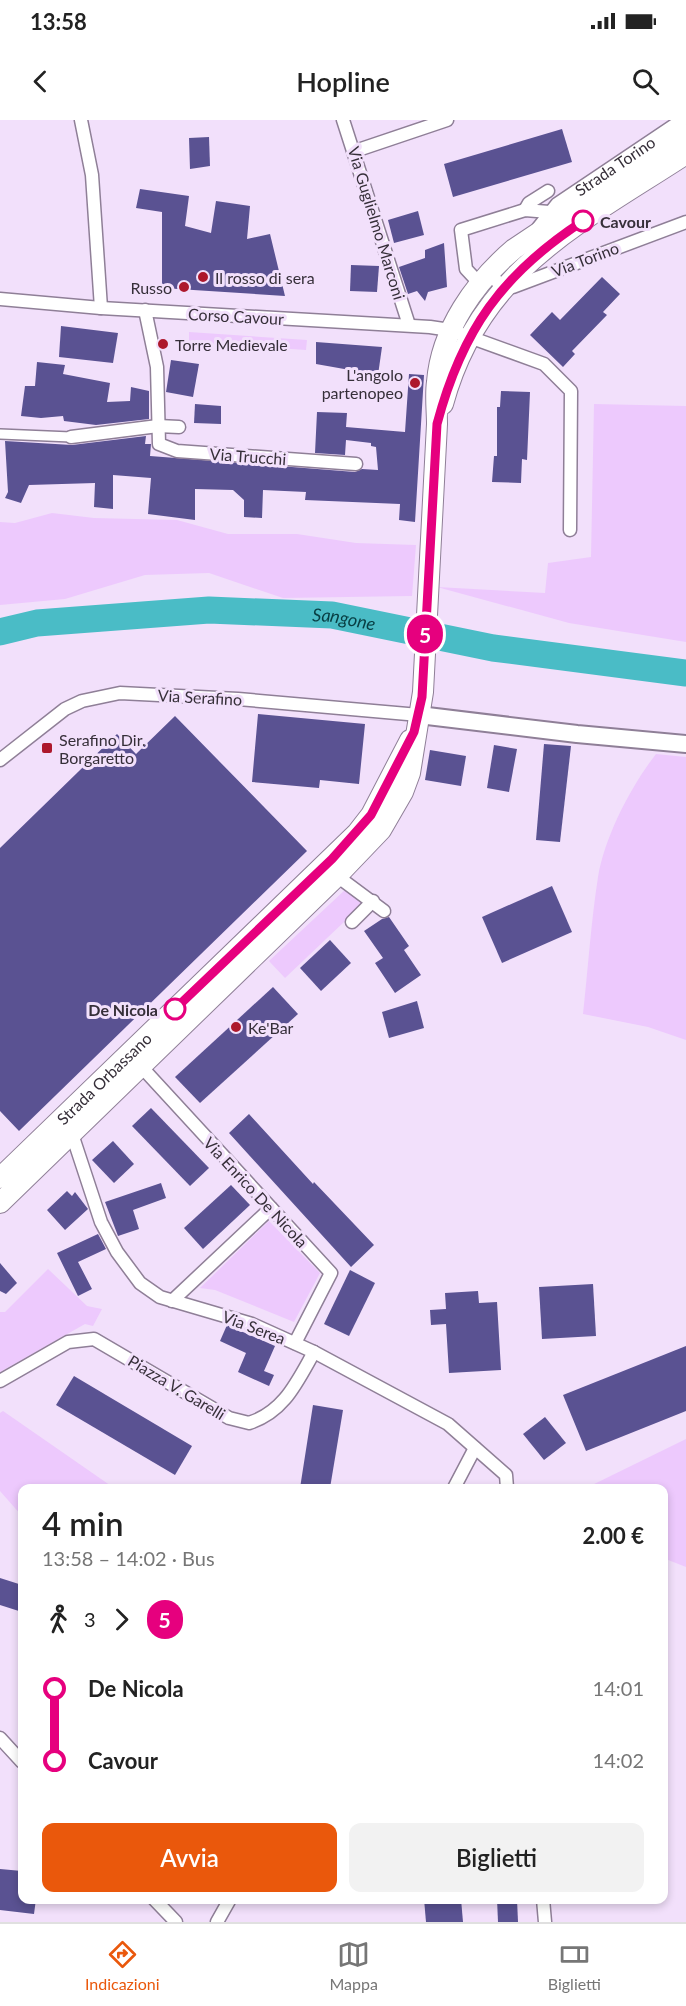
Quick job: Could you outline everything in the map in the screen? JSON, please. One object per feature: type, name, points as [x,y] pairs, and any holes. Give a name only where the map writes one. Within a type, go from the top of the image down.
[{"type":"main road","name":"Strada Torino","points":[[417,724],[423,692],[437,424],[436,383],[440,360],[450,330],[485,278],[533,235],[686,134]]},
{"type":"main road","name":"Strada Torino","points":[[437,424],[447,389],[469,338],[504,286],[551,242],[686,154]]},
{"type":"main road","name":"Strada Orbassano","points":[[135,1060],[338,876],[368,845],[393,812],[410,773],[417,724]]},
{"type":"main road","name":"Strada Orbassano","points":[[0,1203],[68,1125],[135,1060],[357,833],[382,796],[417,724]]},
{"type":"main road","name":"Strada Orbassano","points":[[0,1178],[68,1125]]},
{"type":"street","points":[[81,120],[92,175],[101,308]]},
{"type":"street","name":"Via Guglielmo Marconi","points":[[343,120],[355,151],[409,325]]},
{"type":"street","points":[[355,151],[447,120]]},
{"type":"street","name":"Strada Torino","points":[[533,235],[549,212],[682,120]]},
{"type":"street","name":"Strada Torino","points":[[525,210],[529,203],[548,191]]},
{"type":"street","name":"Strada Torino","points":[[485,278],[466,269],[461,230],[525,210],[549,212]]},
{"type":"street","name":"Via Torino","points":[[504,286],[513,287],[686,222]]},
{"type":"street","points":[[485,278],[504,286]]},
{"type":"street","name":"Corso Cavour","points":[[0,299],[101,308],[409,325],[450,330],[469,338]]},
{"type":"street","name":"Via Trucchi","points":[[145,310],[156,367],[159,444],[177,451],[356,464]]},
{"type":"street","points":[[469,338],[544,364],[571,391],[570,530]]},
{"type":"street","points":[[0,434],[71,437],[158,426],[179,427]]},
{"type":"street","name":"Via Serafino","points":[[0,760],[64,710],[82,701],[120,693],[238,699],[417,724]]},
{"type":"street","points":[[417,724],[577,734],[686,744]]},
{"type":"street","points":[[338,876],[384,911]]},
{"type":"street","points":[[352,922],[373,901]]},
{"type":"street","name":"Via Enrico De Nicola","points":[[135,1060],[331,1273],[295,1343]]},
{"type":"street","name":"Via Serea","points":[[68,1125],[102,1222],[117,1252],[140,1283],[160,1297],[252,1324],[295,1343],[448,1424],[506,1475],[507,1484]]},
{"type":"street","points":[[172,1301],[271,1208]]},
{"type":"street","name":"Piazza V. Garelli","points":[[0,1381],[68,1342],[79,1339],[103,1342],[237,1422],[249,1424],[276,1410],[287,1399],[314,1352]]},
{"type":"street","points":[[456,1484],[475,1448]]},
{"type":"street","points":[[0,1738],[18,1758]]},
{"type":"street","points":[[159,1904],[176,1922]]},
{"type":"street","points":[[217,1922],[227,1904]]},
{"type":"street","points":[[543,1904],[544,1922]]},
{"type":"shaded area","points":[[189,332],[307,340],[306,350],[189,342]]},
{"type":"shaded area","points":[[594,404],[686,406],[686,642],[569,623],[437,587],[545,593],[548,563],[591,557]]},
{"type":"shaded area","points":[[52,513],[94,518],[177,520],[228,534],[297,534],[356,543],[416,545],[412,596],[283,598],[209,573],[145,575],[65,599],[0,605],[0,522],[15,523]]},
{"type":"shaded area","points":[[656,754],[686,757],[686,1040],[648,1027],[583,1014],[593,911],[601,861],[620,812],[637,781]]},
{"type":"shaded area","points":[[346,889],[366,901],[285,978],[269,961]]},
{"type":"shaded area","points":[[269,1221],[320,1273],[294,1322],[215,1290],[200,1288]]},
{"type":"shaded area","points":[[48,1269],[87,1306],[102,1309],[93,1326],[85,1324],[0,1372],[0,1312],[5,1312]]},
{"type":"shaded area","points":[[3,1411],[108,1484],[18,1484],[18,1511],[0,1491],[0,1413]]},
{"type":"shaded area","points":[[686,1439],[686,1567],[668,1560],[668,1484],[594,1484]]},
{"type":"building","points":[[562,129],[572,162],[453,197],[444,164]]},
{"type":"building","points":[[209,137],[210,166],[190,169],[189,138]]},
{"type":"building","points":[[140,189],[189,196],[185,226],[211,233],[216,201],[250,206],[247,239],[270,234],[285,296],[162,288],[162,212],[136,208]]},
{"type":"building","points":[[418,211],[424,235],[394,243],[388,220]]},
{"type":"building","points":[[444,243],[447,287],[428,292],[425,301],[417,291],[408,294],[399,267],[425,258],[425,250]]},
{"type":"building","points":[[351,265],[379,266],[377,292],[350,291]]},
{"type":"building","points":[[602,277],[620,294],[603,312],[607,315],[572,351],[575,354],[563,367],[530,335],[552,312],[560,320]]},
{"type":"building","points":[[61,326],[118,333],[113,363],[59,357]]},
{"type":"building","points":[[316,342],[382,347],[378,375],[316,364]]},
{"type":"building","points":[[171,360],[199,364],[193,397],[166,392]]},
{"type":"building","points":[[37,362],[65,365],[63,374],[110,383],[107,402],[130,401],[131,387],[149,391],[149,419],[96,425],[64,421],[63,416],[41,418],[21,416],[25,386],[35,386]]},
{"type":"building","points":[[409,374],[424,375],[415,522],[399,520],[400,504],[305,500],[306,492],[263,490],[262,518],[244,517],[244,500],[233,490],[195,489],[195,520],[148,514],[151,478],[113,475],[113,509],[94,507],[95,483],[29,485],[21,503],[5,498],[8,492],[5,441],[72,445],[146,436],[145,444],[151,444],[150,456],[355,472],[362,469],[378,470],[376,447],[371,446],[371,443],[346,440],[345,455],[315,453],[317,412],[347,413],[346,427],[405,432]]},
{"type":"building","points":[[501,391],[530,392],[527,460],[522,459],[521,483],[492,482],[494,456],[497,456],[497,407],[500,407]]},
{"type":"building","points":[[195,404],[221,406],[221,424],[194,423]]},
{"type":"building","points":[[258,714],[365,724],[359,784],[320,780],[319,788],[252,782]]},
{"type":"building","points":[[175,716],[307,851],[19,1131],[0,1111],[0,848],[117,734],[136,754]]},
{"type":"building","points":[[544,744],[571,746],[560,842],[536,840]]},
{"type":"building","points":[[494,745],[517,749],[509,792],[487,788]]},
{"type":"building","points":[[430,750],[466,756],[461,786],[425,780]]},
{"type":"building","points":[[552,886],[572,932],[502,963],[482,917]]},
{"type":"building","points":[[389,917],[409,946],[404,950],[421,975],[395,993],[375,963],[383,958],[364,931]]},
{"type":"building","points":[[330,940],[351,963],[321,991],[300,968]]},
{"type":"building","points":[[273,987],[298,1014],[200,1103],[175,1077]]},
{"type":"building","points":[[417,1001],[424,1028],[389,1038],[382,1012]]},
{"type":"building","points":[[151,1108],[209,1168],[190,1186],[132,1126]]},
{"type":"building","points":[[249,1114],[313,1184],[314,1182],[374,1245],[351,1267],[229,1133]]},
{"type":"building","points":[[113,1141],[134,1164],[114,1183],[92,1160]]},
{"type":"building","points":[[161,1183],[166,1198],[133,1210],[139,1229],[118,1236],[105,1202]]},
{"type":"building","points":[[231,1185],[250,1205],[203,1249],[184,1228]]},
{"type":"building","points":[[67,1191],[72,1196],[75,1192],[88,1209],[65,1230],[47,1210]]},
{"type":"building","points":[[98,1234],[106,1249],[78,1262],[92,1289],[78,1296],[57,1253]]},
{"type":"building","points":[[0,1263],[17,1283],[6,1294],[0,1291]]},
{"type":"building","points":[[350,1270],[375,1283],[349,1336],[324,1324]]},
{"type":"building","points":[[593,1284],[596,1336],[542,1339],[539,1287]]},
{"type":"building","points":[[478,1291],[479,1303],[497,1302],[501,1370],[449,1373],[446,1324],[431,1325],[430,1310],[446,1309],[445,1293]]},
{"type":"building","points":[[227,1325],[275,1346],[264,1371],[274,1375],[269,1386],[238,1372],[246,1353],[220,1341]]},
{"type":"building","points":[[686,1346],[686,1411],[586,1451],[563,1395]]},
{"type":"building","points":[[74,1376],[192,1446],[175,1475],[56,1405]]},
{"type":"building","points":[[313,1405],[343,1410],[331,1484],[301,1484]]},
{"type":"building","points":[[545,1417],[566,1443],[544,1460],[523,1434]]},
{"type":"building","points":[[0,1578],[18,1584],[18,1611],[0,1605]]},
{"type":"building","points":[[0,1869],[18,1871],[18,1904],[35,1904],[34,1914],[0,1910]]},
{"type":"building","points":[[424,1904],[461,1904],[463,1922],[426,1922]]},
{"type":"building","points":[[497,1904],[517,1904],[518,1922],[498,1922]]},
{"type":"waterway","name":"Sangone","points":[[0,632],[37,623],[209,610],[332,615],[493,648],[686,673]]},
{"type":"bus line","name":"5","points":[[175,1009],[332,859],[357,833],[382,796],[414,732],[422,697],[437,424],[447,389],[469,338],[504,286],[551,242],[583,221]]},
{"type":"place","name":"Cavour","points":[[583,221]]},
{"type":"place","name":"Il rosso di sera","points":[[203,277]]},
{"type":"place","name":"Russo","points":[[184,287]]},
{"type":"place","name":"Torre Medievale","points":[[163,344]]},
{"type":"place","name":"L'angolo partenopeo","points":[[415,383]]},
{"type":"place","name":"Serafino Dir. Borgaretto","points":[[47,748]]},
{"type":"place","name":"De Nicola","points":[[175,1009]]},
{"type":"place","name":"Ke'Bar","points":[[236,1027]]}]
